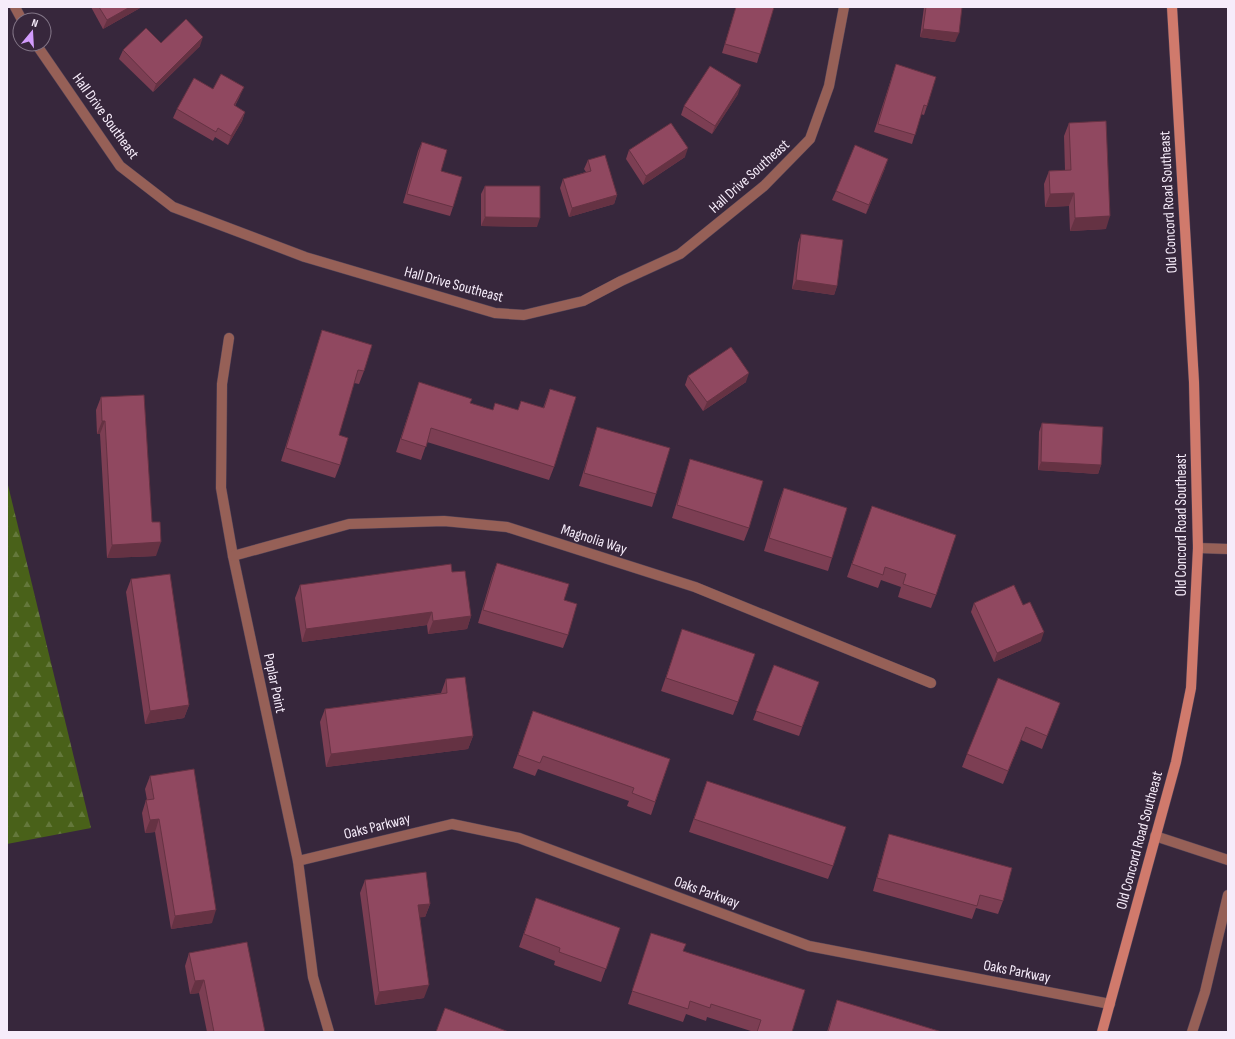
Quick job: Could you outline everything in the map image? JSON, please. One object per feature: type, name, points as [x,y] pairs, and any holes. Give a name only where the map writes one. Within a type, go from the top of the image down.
[{"type":"street","name":"Hall Drive Southeast","points":[[42,52],[120,166],[173,207],[305,257],[495,313],[524,315],[584,301],[621,280],[680,254],[764,186],[810,139],[829,86],[844,7]]},
{"type":"street","name":"Old Concord Road Southeast","points":[[1102,1032],[1176,762],[1191,688],[1198,548],[1194,382],[1172,7]]},
{"type":"street","name":"Poplar Point","points":[[229,338],[222,384],[221,488],[233,556],[298,861],[313,977],[329,1032]]},
{"type":"street","name":"Magnolia Way","points":[[233,556],[349,524],[444,521],[507,527],[695,587],[931,683]]},
{"type":"street","points":[[1198,548],[1228,549]]},
{"type":"street","name":"Oaks Parkway","points":[[298,861],[452,824],[519,838],[809,946],[1110,1004]]},
{"type":"street","points":[[1155,836],[1228,860]]},
{"type":"street","points":[[1192,1032],[1204,992],[1228,894]]},
{"type":"green space","points":[[7,481],[91,828],[7,844]]},
{"type":"building","points":[[99,7],[130,7],[107,20]]},
{"type":"building","points":[[736,7],[774,7],[760,54],[725,44]]},
{"type":"building","points":[[926,7],[962,7],[959,33],[923,29]]},
{"type":"building","points":[[186,19],[203,37],[156,84],[123,50],[146,28],[161,43]]},
{"type":"building","points":[[896,64],[936,77],[927,106],[924,105],[915,135],[878,124]]},
{"type":"building","points":[[710,66],[741,85],[715,126],[684,106]]},
{"type":"building","points":[[221,74],[244,87],[234,105],[245,112],[231,136],[218,128],[216,132],[177,109],[194,78],[213,89]]},
{"type":"building","points":[[1106,121],[1110,216],[1075,218],[1074,193],[1050,194],[1049,171],[1071,170],[1069,123]]},
{"type":"building","points":[[671,123],[688,148],[646,176],[629,150]]},
{"type":"building","points":[[422,142],[447,150],[441,171],[462,177],[453,207],[407,194]]},
{"type":"building","points":[[855,145],[888,159],[869,205],[836,191]]},
{"type":"building","points":[[605,155],[617,195],[572,208],[563,179],[591,171],[588,160]]},
{"type":"building","points":[[485,186],[540,186],[540,218],[485,217]]},
{"type":"building","points":[[801,234],[843,240],[837,286],[796,280]]},
{"type":"building","points":[[322,330],[372,345],[364,371],[358,370],[339,435],[348,438],[340,465],[286,448]]},
{"type":"building","points":[[731,347],[749,373],[707,402],[688,376]]},
{"type":"building","points":[[419,382],[472,399],[470,403],[493,410],[495,403],[518,410],[521,401],[544,408],[550,389],[576,397],[554,467],[431,428],[426,447],[401,439]]},
{"type":"building","points":[[144,395],[152,522],[160,522],[161,542],[112,545],[105,421],[102,421],[101,397]]},
{"type":"building","points":[[1042,423],[1103,427],[1101,465],[1041,462]]},
{"type":"building","points":[[597,427],[670,448],[656,494],[584,473]]},
{"type":"building","points":[[690,459],[763,481],[749,528],[677,505]]},
{"type":"building","points":[[784,488],[847,508],[832,558],[769,538]]},
{"type":"building","points":[[872,506],[956,535],[936,595],[903,584],[906,574],[885,567],[883,575],[852,564]]},
{"type":"building","points":[[497,563],[569,584],[564,600],[577,604],[568,635],[483,610]]},
{"type":"building","points":[[451,564],[452,572],[465,571],[471,616],[433,621],[432,612],[306,629],[300,585]]},
{"type":"building","points":[[170,574],[189,705],[150,711],[131,579]]},
{"type":"building","points":[[1014,585],[1023,605],[1030,602],[1044,632],[997,653],[974,603]]},
{"type":"building","points":[[682,629],[755,654],[738,702],[666,678]]},
{"type":"building","points":[[774,665],[819,682],[802,727],[756,711]]},
{"type":"building","points":[[465,677],[473,736],[331,754],[325,709],[447,693],[446,679]]},
{"type":"building","points":[[998,678],[1060,703],[1047,736],[1026,727],[1008,771],[967,754]]},
{"type":"building","points":[[533,711],[670,759],[655,802],[632,793],[634,788],[543,756],[540,763],[518,755]]},
{"type":"building","points":[[194,769],[216,910],[175,916],[159,819],[150,820],[146,800],[154,799],[150,776]]},
{"type":"building","points":[[707,781],[846,827],[833,866],[694,819]]},
{"type":"building","points":[[889,834],[1012,868],[1003,901],[980,895],[977,906],[877,878]]},
{"type":"building","points":[[426,872],[430,904],[418,905],[429,985],[379,992],[365,880]]},
{"type":"building","points":[[536,898],[620,928],[606,969],[559,952],[560,948],[524,934]]},
{"type":"building","points":[[651,933],[686,944],[683,951],[805,990],[792,1032],[757,1032],[761,1020],[711,1004],[710,1008],[690,1001],[688,1009],[632,991]]},
{"type":"building","points":[[247,942],[265,1032],[214,1032],[204,980],[195,981],[189,953]]},
{"type":"building","points":[[837,1000],[942,1032],[828,1032]]},
{"type":"building","points":[[445,1008],[509,1032],[436,1032]]}]
